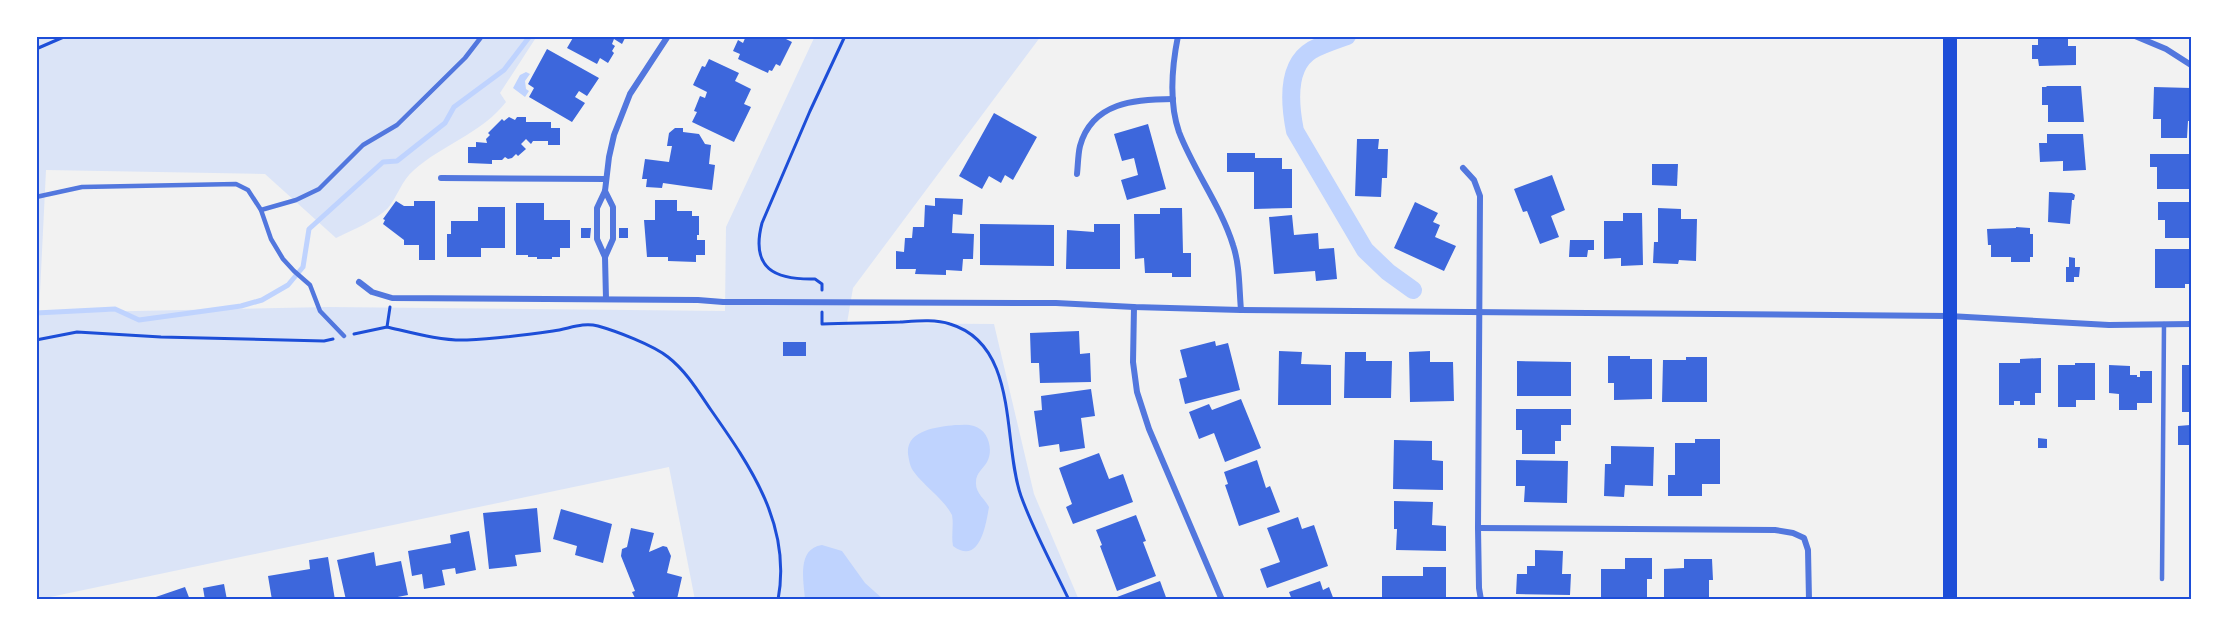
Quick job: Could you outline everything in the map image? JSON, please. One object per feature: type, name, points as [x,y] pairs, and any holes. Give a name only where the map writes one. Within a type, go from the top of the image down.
[{"type":"main road","points":[[1950,36],[1950,600]]},
{"type":"street","points":[[606,299],[605,257],[597,239],[597,208],[605,191],[609,157],[630,94],[668,36]]},
{"type":"street","points":[[1178,36],[1174,57],[1173,99],[1179,131],[1234,246],[1239,269],[1240,310]]},
{"type":"street","points":[[2135,36],[2166,49],[2191,65]]},
{"type":"street","points":[[1077,174],[1080,146],[1087,131],[1102,113],[1121,103],[1144,99],[1173,99]]},
{"type":"street","points":[[1463,168],[1474,180],[1480,196],[1478,528],[1481,600]]},
{"type":"street","points":[[441,178],[606,179]]},
{"type":"street","points":[[605,191],[613,207],[613,239],[605,257]]},
{"type":"street","points":[[358,282],[372,292],[392,298],[1056,303],[1134,308],[1240,310],[1949,316],[2109,325],[2191,324]]},
{"type":"street","points":[[1134,308],[1133,362],[1137,393],[1149,429],[1222,600]]},
{"type":"street","points":[[1478,528],[1775,530],[1793,533],[1804,538],[1808,550],[1809,600]]},
{"type":"street","points":[[521,600],[537,600]]},
{"type":"lane","points":[[261,210],[296,200],[319,189],[363,146],[397,125],[465,58],[482,36]]},
{"type":"lane","points":[[36,197],[82,187],[236,184],[248,190],[261,210],[271,239],[294,271],[310,285],[320,311],[344,336]]},
{"type":"lane","points":[[2162,579],[2164,324]]},
{"type":"path","points":[[36,49],[66,36]]},
{"type":"path","points":[[845,36],[762,223],[757,241],[761,259],[774,274],[793,280],[815,279],[822,284],[822,324],[929,321],[949,323],[964,329],[980,344],[994,364],[1004,387],[1012,461],[1021,496],[1069,600]]},
{"type":"path","points":[[387,327],[392,298]]},
{"type":"path","points":[[36,340],[77,332],[161,337],[324,341],[387,327],[436,338],[466,340],[556,331],[579,325],[597,326],[654,348],[668,357],[682,370],[742,453],[759,482],[774,524],[782,559],[782,581],[778,600]]},
{"type":"shaded area","points":[[36,36],[537,36],[500,93],[506,102],[496,113],[474,131],[414,170],[383,213],[336,238],[265,174],[46,170],[39,313],[328,307],[725,311],[726,227],[815,36],[1041,36],[853,288],[847,323],[994,324],[1034,494],[1079,600],[695,600],[669,467],[36,600]]},
{"type":"water","points":[[526,72],[530,74],[525,81],[526,89],[529,91],[525,97],[513,88],[520,75]]},
{"type":"water","points":[[955,425],[979,428],[983,431],[990,446],[987,462],[976,479],[979,493],[989,507],[988,514],[980,540],[970,551],[962,551],[953,546],[952,515],[944,503],[914,472],[908,454],[909,446],[917,435],[924,431]]},
{"type":"water","points":[[822,545],[842,551],[865,583],[884,600],[805,600],[803,567],[805,559],[814,548]]},
{"type":"building","points":[[574,36],[626,36],[622,44],[614,39],[612,44],[615,46],[612,51],[614,53],[608,63],[600,58],[597,64],[567,48]]},
{"type":"building","points":[[746,36],[780,36],[792,42],[780,66],[776,64],[768,73],[738,59],[740,54],[733,51],[738,40],[743,43]]},
{"type":"building","points":[[2038,36],[2068,36],[2068,46],[2076,46],[2076,65],[2039,66],[2038,59],[2032,59],[2032,45],[2038,45]]},
{"type":"building","points":[[547,49],[599,78],[587,96],[579,91],[575,97],[585,103],[572,122],[529,97],[534,88],[528,84]]},
{"type":"building","points":[[709,59],[739,73],[735,81],[751,89],[744,104],[751,107],[734,142],[692,122],[697,112],[694,111],[700,96],[705,98],[707,92],[693,85],[702,66],[705,67]]},
{"type":"building","points":[[2081,86],[2084,122],[2048,122],[2048,105],[2042,105],[2042,87]]},
{"type":"building","points":[[2154,87],[2191,88],[2191,121],[2188,121],[2187,138],[2161,138],[2161,119],[2153,119]]},
{"type":"building","points":[[994,113],[1037,137],[1013,180],[1005,175],[1001,183],[989,176],[982,189],[959,176]]},
{"type":"building","points":[[509,117],[515,120],[517,117],[526,117],[526,122],[551,122],[551,128],[560,128],[560,145],[548,145],[548,141],[533,141],[531,144],[526,139],[521,144],[526,149],[518,156],[516,154],[508,159],[505,157],[502,160],[492,160],[492,164],[468,163],[468,147],[476,147],[476,142],[487,143],[486,139],[490,135],[488,133],[502,119],[504,121]]},
{"type":"building","points":[[1148,124],[1166,189],[1127,200],[1121,180],[1138,175],[1134,158],[1122,161],[1114,134]]},
{"type":"building","points":[[675,128],[683,128],[683,132],[699,134],[705,144],[711,145],[709,164],[715,165],[712,190],[663,183],[662,188],[646,187],[647,179],[642,179],[645,159],[669,162],[672,146],[667,146],[669,133]]},
{"type":"building","points":[[2047,134],[2083,134],[2086,170],[2063,171],[2063,161],[2040,162],[2039,143],[2047,143]]},
{"type":"building","points":[[1357,139],[1379,139],[1378,149],[1388,149],[1387,178],[1382,178],[1381,197],[1355,196]]},
{"type":"building","points":[[1227,153],[1255,153],[1255,158],[1282,158],[1282,169],[1292,169],[1292,208],[1254,209],[1254,172],[1227,172]]},
{"type":"building","points":[[2150,154],[2191,154],[2191,189],[2157,189],[2157,167],[2150,167]]},
{"type":"building","points":[[1652,164],[1678,164],[1677,186],[1652,185]]},
{"type":"building","points":[[1552,175],[1565,210],[1551,216],[1559,237],[1540,244],[1527,211],[1523,212],[1514,189]]},
{"type":"building","points":[[2049,192],[2075,195],[2072,200],[2070,224],[2048,222]]},
{"type":"building","points":[[935,198],[963,199],[962,215],[953,214],[952,233],[974,234],[973,259],[963,259],[962,271],[946,270],[946,275],[915,274],[916,269],[896,269],[896,251],[904,252],[905,238],[912,238],[913,227],[924,227],[925,205],[935,206]]},
{"type":"building","points":[[655,200],[677,200],[677,211],[692,211],[692,216],[699,216],[697,240],[705,240],[705,255],[696,255],[696,262],[668,261],[668,257],[647,257],[644,220],[655,220]]},
{"type":"building","points":[[396,201],[404,206],[414,206],[414,201],[435,201],[435,260],[419,260],[419,245],[404,245],[404,240],[383,224],[385,220],[383,219]]},
{"type":"building","points":[[1415,202],[1438,213],[1433,222],[1440,225],[1435,237],[1456,246],[1444,271],[1394,248]]},
{"type":"building","points":[[2158,202],[2191,202],[2191,238],[2165,238],[2165,220],[2158,220]]},
{"type":"building","points":[[516,203],[544,203],[544,220],[570,220],[570,248],[560,248],[560,257],[552,257],[552,259],[516,255]]},
{"type":"building","points":[[478,207],[505,207],[505,248],[481,248],[481,257],[447,257],[447,234],[451,234],[451,221],[478,221]]},
{"type":"building","points":[[1160,208],[1182,208],[1183,253],[1191,253],[1191,277],[1172,277],[1172,273],[1145,273],[1144,258],[1135,259],[1134,214],[1160,214]]},
{"type":"building","points":[[1658,208],[1681,209],[1681,219],[1697,219],[1696,261],[1679,260],[1678,264],[1653,263],[1654,242],[1658,242]]},
{"type":"building","points":[[1623,213],[1642,213],[1643,265],[1621,266],[1621,258],[1604,259],[1604,221],[1623,221]]},
{"type":"building","points":[[1292,215],[1294,235],[1318,233],[1319,249],[1334,248],[1337,279],[1316,281],[1315,271],[1274,274],[1269,217]]},
{"type":"building","points":[[980,224],[1054,225],[1054,266],[980,265]]},
{"type":"building","points":[[1094,224],[1120,224],[1120,269],[1066,269],[1067,230],[1094,232]]},
{"type":"building","points":[[581,228],[591,228],[590,238],[581,238]]},
{"type":"building","points":[[619,228],[628,228],[628,238],[619,238]]},
{"type":"building","points":[[2030,228],[2030,234],[2033,234],[2033,257],[2030,257],[2030,262],[2011,262],[2011,257],[1991,257],[1987,229]]},
{"type":"building","points":[[1570,240],[1594,240],[1594,250],[1588,250],[1587,257],[1569,257]]},
{"type":"building","points":[[2155,249],[2191,249],[2191,284],[2185,284],[2185,288],[2155,288]]},
{"type":"building","points":[[2069,257],[2075,258],[2075,267],[2080,267],[2079,277],[2074,277],[2074,282],[2066,282]]},
{"type":"building","points":[[1079,331],[1080,354],[1090,353],[1091,382],[1040,383],[1039,363],[1031,363],[1030,333]]},
{"type":"building","points":[[1215,341],[1216,346],[1228,343],[1240,390],[1185,404],[1179,379],[1187,377],[1180,350]]},
{"type":"building","points":[[783,342],[806,342],[806,356],[783,356]]},
{"type":"building","points":[[1279,351],[1302,352],[1301,364],[1331,365],[1331,405],[1278,405]]},
{"type":"building","points":[[1430,351],[1430,362],[1453,362],[1454,401],[1410,402],[1409,352]]},
{"type":"building","points":[[1345,352],[1366,352],[1366,361],[1392,361],[1391,398],[1344,398]]},
{"type":"building","points":[[1608,356],[1652,359],[1652,399],[1614,400],[1614,383],[1608,383]]},
{"type":"building","points":[[1686,357],[1707,357],[1707,402],[1662,402],[1663,360],[1686,360]]},
{"type":"building","points":[[2041,358],[2041,393],[2035,393],[2035,405],[2020,405],[2020,401],[2014,401],[2014,405],[1999,405],[1999,363],[2020,363],[2020,359]]},
{"type":"building","points":[[1517,361],[1571,362],[1571,396],[1517,396]]},
{"type":"building","points":[[2075,363],[2095,363],[2095,400],[2076,400],[2076,407],[2058,407],[2058,365],[2075,365]]},
{"type":"building","points":[[2109,365],[2130,366],[2130,375],[2137,375],[2137,377],[2140,377],[2140,371],[2152,371],[2152,403],[2137,403],[2137,410],[2119,410],[2119,394],[2109,393]]},
{"type":"building","points":[[2182,365],[2191,365],[2191,412],[2182,412]]},
{"type":"building","points":[[1091,389],[1095,416],[1081,418],[1085,448],[1060,452],[1059,444],[1039,447],[1034,411],[1042,410],[1041,396]]},
{"type":"building","points":[[1241,399],[1261,448],[1225,462],[1214,433],[1199,439],[1189,412],[1209,404],[1212,410]]},
{"type":"building","points":[[1516,409],[1571,409],[1571,425],[1561,425],[1561,441],[1555,441],[1555,454],[1522,454],[1522,430],[1516,430]]},
{"type":"building","points":[[2190,425],[2190,445],[2178,445],[2178,426]]},
{"type":"building","points":[[2038,438],[2047,439],[2047,448],[2038,448]]},
{"type":"building","points":[[1695,439],[1720,439],[1720,484],[1702,484],[1702,496],[1668,496],[1668,475],[1675,475],[1675,443],[1695,443]]},
{"type":"building","points":[[1394,440],[1432,441],[1432,460],[1443,461],[1443,490],[1393,489]]},
{"type":"building","points":[[1611,446],[1654,447],[1653,486],[1625,485],[1624,497],[1604,496],[1605,464],[1611,464]]},
{"type":"building","points":[[1099,453],[1109,479],[1123,474],[1133,502],[1073,524],[1066,507],[1072,504],[1059,468]]},
{"type":"building","points":[[1257,460],[1266,488],[1270,486],[1280,512],[1239,526],[1225,485],[1228,484],[1224,472]]},
{"type":"building","points":[[1516,460],[1568,461],[1567,503],[1524,502],[1525,486],[1516,486]]},
{"type":"building","points":[[1394,501],[1433,502],[1432,525],[1446,526],[1446,551],[1396,550],[1397,529],[1394,529]]},
{"type":"building","points":[[537,508],[541,552],[515,555],[517,566],[489,569],[483,513]]},
{"type":"building","points":[[561,509],[612,524],[603,563],[575,555],[577,546],[553,539]]},
{"type":"building","points":[[1136,515],[1156,576],[1117,591],[1096,530]]},
{"type":"building","points":[[1298,517],[1302,529],[1314,525],[1328,566],[1267,588],[1260,569],[1280,562],[1267,528]]},
{"type":"building","points":[[631,528],[654,533],[649,552],[663,546],[667,547],[671,556],[667,573],[682,577],[677,599],[636,600],[632,592],[635,591],[621,556],[622,549],[627,547]]},
{"type":"building","points":[[469,531],[476,570],[456,574],[455,568],[442,570],[445,585],[424,589],[422,574],[412,576],[408,551],[451,543],[450,535]]},
{"type":"building","points":[[1535,550],[1563,551],[1562,574],[1571,574],[1570,595],[1516,594],[1517,574],[1527,574],[1527,566],[1535,566]]},
{"type":"building","points":[[374,552],[376,566],[401,561],[408,595],[382,600],[346,600],[337,560]]},
{"type":"building","points":[[328,557],[335,600],[272,600],[268,576],[310,569],[309,560]]},
{"type":"building","points":[[1625,558],[1652,558],[1652,579],[1647,579],[1647,600],[1601,600],[1601,569],[1625,569]]},
{"type":"building","points":[[1684,559],[1712,559],[1713,580],[1709,580],[1709,600],[1664,600],[1664,569],[1684,568]]},
{"type":"building","points":[[1423,567],[1446,567],[1446,598],[1389,600],[1389,597],[1382,597],[1382,576],[1423,576]]},
{"type":"building","points":[[1160,581],[1167,600],[1118,600],[1117,597]]},
{"type":"building","points":[[1320,581],[1323,590],[1329,587],[1334,600],[1292,600],[1289,592]]},
{"type":"building","points":[[224,584],[227,600],[205,600],[203,588]]},
{"type":"building","points":[[185,587],[190,600],[147,600]]},
{"type":"waterway","points":[[36,313],[115,309],[139,320],[241,306],[262,300],[288,285],[303,267],[309,229],[383,162],[397,161],[445,123],[454,107],[504,70],[530,36]]},
{"type":"waterway","points":[[1347,36],[1312,50],[1297,66],[1291,87],[1295,131],[1365,250],[1388,272],[1413,290]]}]
